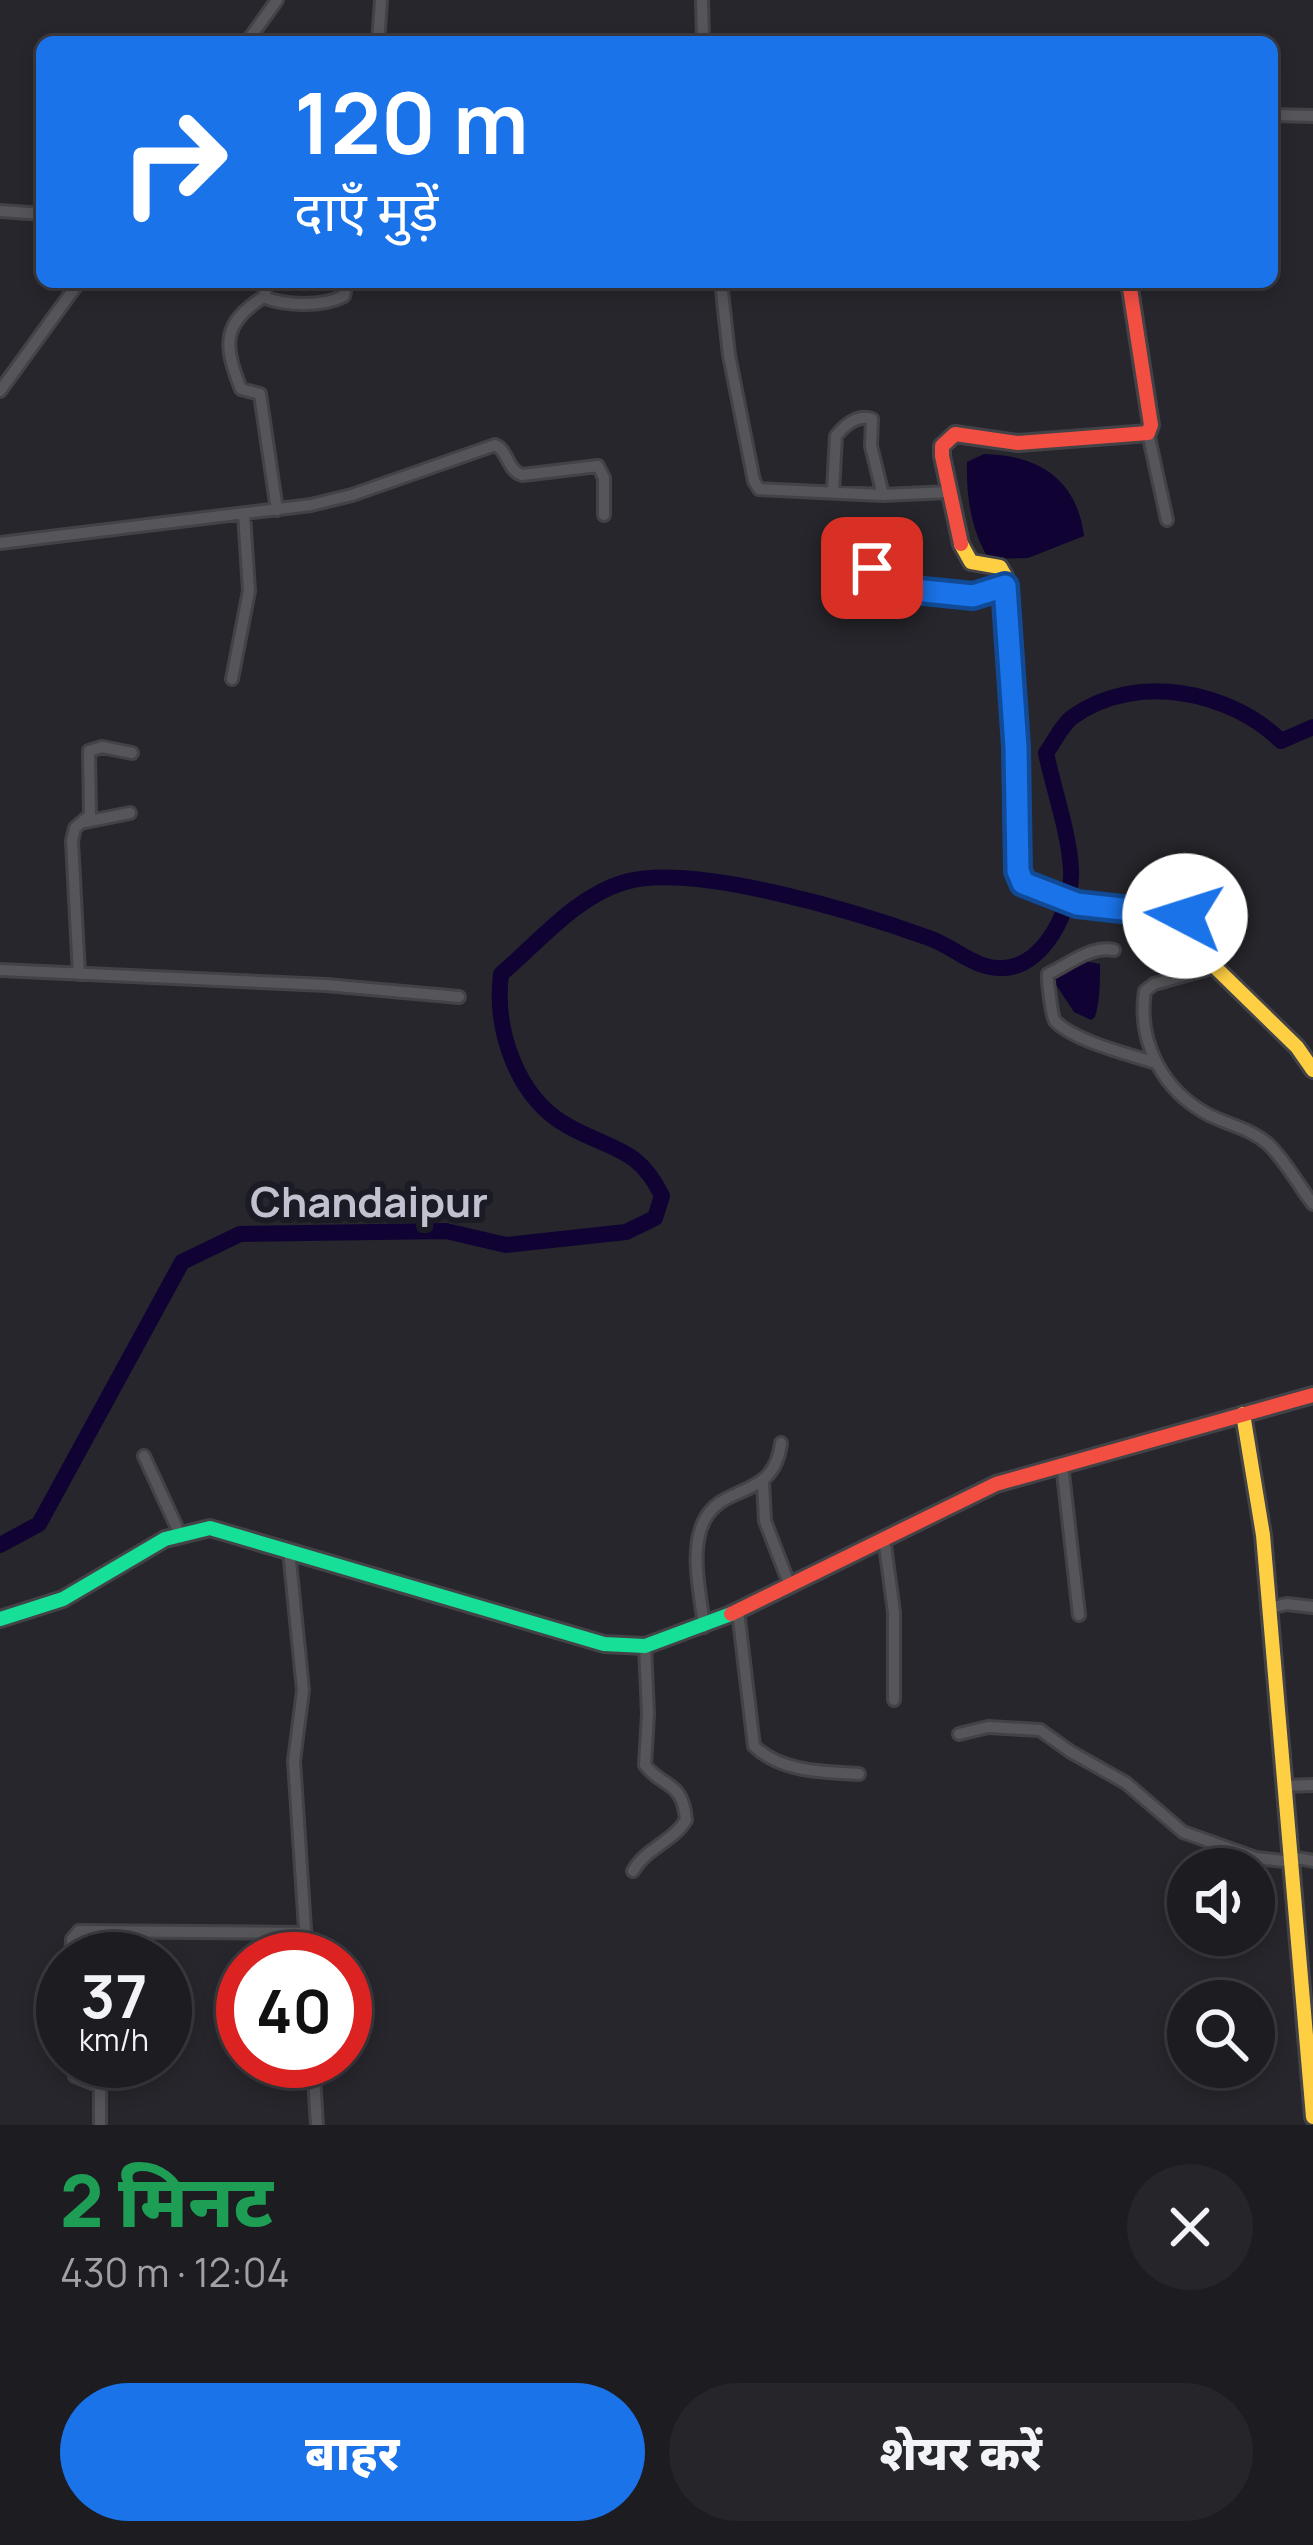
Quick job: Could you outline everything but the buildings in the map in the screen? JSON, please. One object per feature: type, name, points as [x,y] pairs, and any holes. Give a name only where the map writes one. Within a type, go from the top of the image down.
[{"type":"street","points":[[251,36],[277,0]]},
{"type":"street","points":[[378,36],[381,0]]},
{"type":"street","points":[[702,0],[703,36]]},
{"type":"street","points":[[1278,115],[1313,116]]},
{"type":"street","points":[[0,211],[36,214]]},
{"type":"street","points":[[0,391],[75,288]]},
{"type":"street","points":[[265,288],[263,297],[240,312],[228,350],[241,389],[260,394],[278,510]]},
{"type":"street","points":[[263,297],[287,304],[333,301],[344,296],[346,288]]},
{"type":"street","points":[[722,288],[728,355],[756,486],[765,491],[883,495],[949,492]]},
{"type":"street","points":[[1130,288],[1148,433],[1167,520]]},
{"type":"street","points":[[833,491],[836,436],[851,421],[867,417],[872,418],[871,446],[883,495]]},
{"type":"street","points":[[1148,433],[1018,443],[955,434],[941,446],[964,555],[977,565],[1000,567],[1005,586],[1016,747],[1018,871],[1028,887],[1077,904],[1191,918],[1215,967],[1297,1047],[1313,1070]]},
{"type":"street","points":[[0,543],[278,510],[352,495],[495,445],[522,475],[598,466],[604,478],[604,515]]},
{"type":"street","points":[[232,679],[249,591],[244,514]]},
{"type":"street","points":[[872,563],[877,577],[904,580],[914,590],[973,596],[1005,586]]},
{"type":"street","points":[[79,974],[72,841],[90,812],[90,750],[102,747],[132,753]]},
{"type":"street","points":[[82,823],[130,813]]},
{"type":"street","points":[[1114,950],[1104,948],[1076,958],[1048,974],[1051,1014],[1069,1031],[1156,1063]]},
{"type":"street","points":[[1215,967],[1154,984],[1145,991],[1146,1038],[1156,1063],[1200,1109],[1268,1145],[1313,1204]]},
{"type":"street","points":[[0,970],[326,985],[459,997]]},
{"type":"street","points":[[0,1618],[42,1609],[68,1597],[179,1532],[210,1528],[590,1640],[645,1646],[739,1612],[962,1498],[1062,1464],[1313,1395]]},
{"type":"street","points":[[1243,1414],[1256,1487],[1292,1860],[1308,1976],[1313,2117]]},
{"type":"street","points":[[704,1627],[698,1544],[706,1516],[763,1482],[776,1465],[781,1443]]},
{"type":"street","points":[[144,1456],[179,1532]]},
{"type":"street","points":[[1062,1464],[1079,1615]]},
{"type":"street","points":[[763,1482],[765,1521],[790,1586]]},
{"type":"street","points":[[884,1538],[894,1612],[894,1700]]},
{"type":"street","points":[[290,1551],[302,1690],[293,1761],[305,1932]]},
{"type":"street","points":[[1269,1608],[1313,1607]]},
{"type":"street","points":[[739,1612],[754,1746],[792,1767],[859,1774]]},
{"type":"street","points":[[633,1870],[686,1820],[677,1790],[645,1765],[645,1646]]},
{"type":"street","points":[[959,1734],[988,1727],[1040,1730],[1126,1783],[1185,1833],[1256,1858],[1313,1861]]},
{"type":"street","points":[[1286,1786],[1313,1785]]},
{"type":"street","points":[[81,1932],[232,1932]]},
{"type":"street","points":[[100,2088],[100,2125]]},
{"type":"street","points":[[315,2088],[317,2125]]},
{"type":"shaded area","points":[[984,454],[1021,459],[1052,474],[1073,499],[1084,536],[1028,558],[989,559],[974,525],[967,487],[967,462]]},
{"type":"shaded area","points":[[1084,961],[1100,964],[1098,1005],[1091,1020],[1074,1012],[1055,983]]},
{"type":"waterway","points":[[0,1545],[39,1524],[182,1262],[240,1234],[446,1231],[506,1245],[626,1232],[655,1218],[662,1196],[643,1167],[622,1151],[568,1126],[535,1098],[513,1060],[501,1017],[501,974],[590,898],[625,882],[655,878],[733,884],[899,928],[994,968],[1019,965],[1044,946],[1067,901],[1070,856],[1046,753],[1070,719],[1099,702],[1153,691],[1182,693],[1236,710],[1281,741],[1313,727]]},
{"type":"traffic: fast","points":[[0,1619],[63,1599],[165,1539],[210,1528],[604,1644],[645,1646],[731,1614]]},
{"type":"traffic: slow","points":[[961,544],[971,562],[1000,567],[1005,576],[1018,871],[1034,886],[1074,905],[1191,918],[1215,967],[1297,1047],[1313,1070]]},
{"type":"traffic: slow","points":[[1243,1414],[1263,1535],[1313,2117]]},
{"type":"traffic: jam","points":[[961,544],[942,456],[942,446],[955,434],[1018,443],[1148,433],[1151,425],[1130,288]]},
{"type":"traffic: jam","points":[[731,1614],[996,1484],[1313,1395]]},
{"type":"district","name":"Chandaipur","points":[[369,1202]]},
{"type":"route","points":[[872,568],[877,577],[904,580],[914,590],[973,596],[1005,586],[1016,747],[1018,871],[1023,883],[1077,904],[1185,916]]}]
